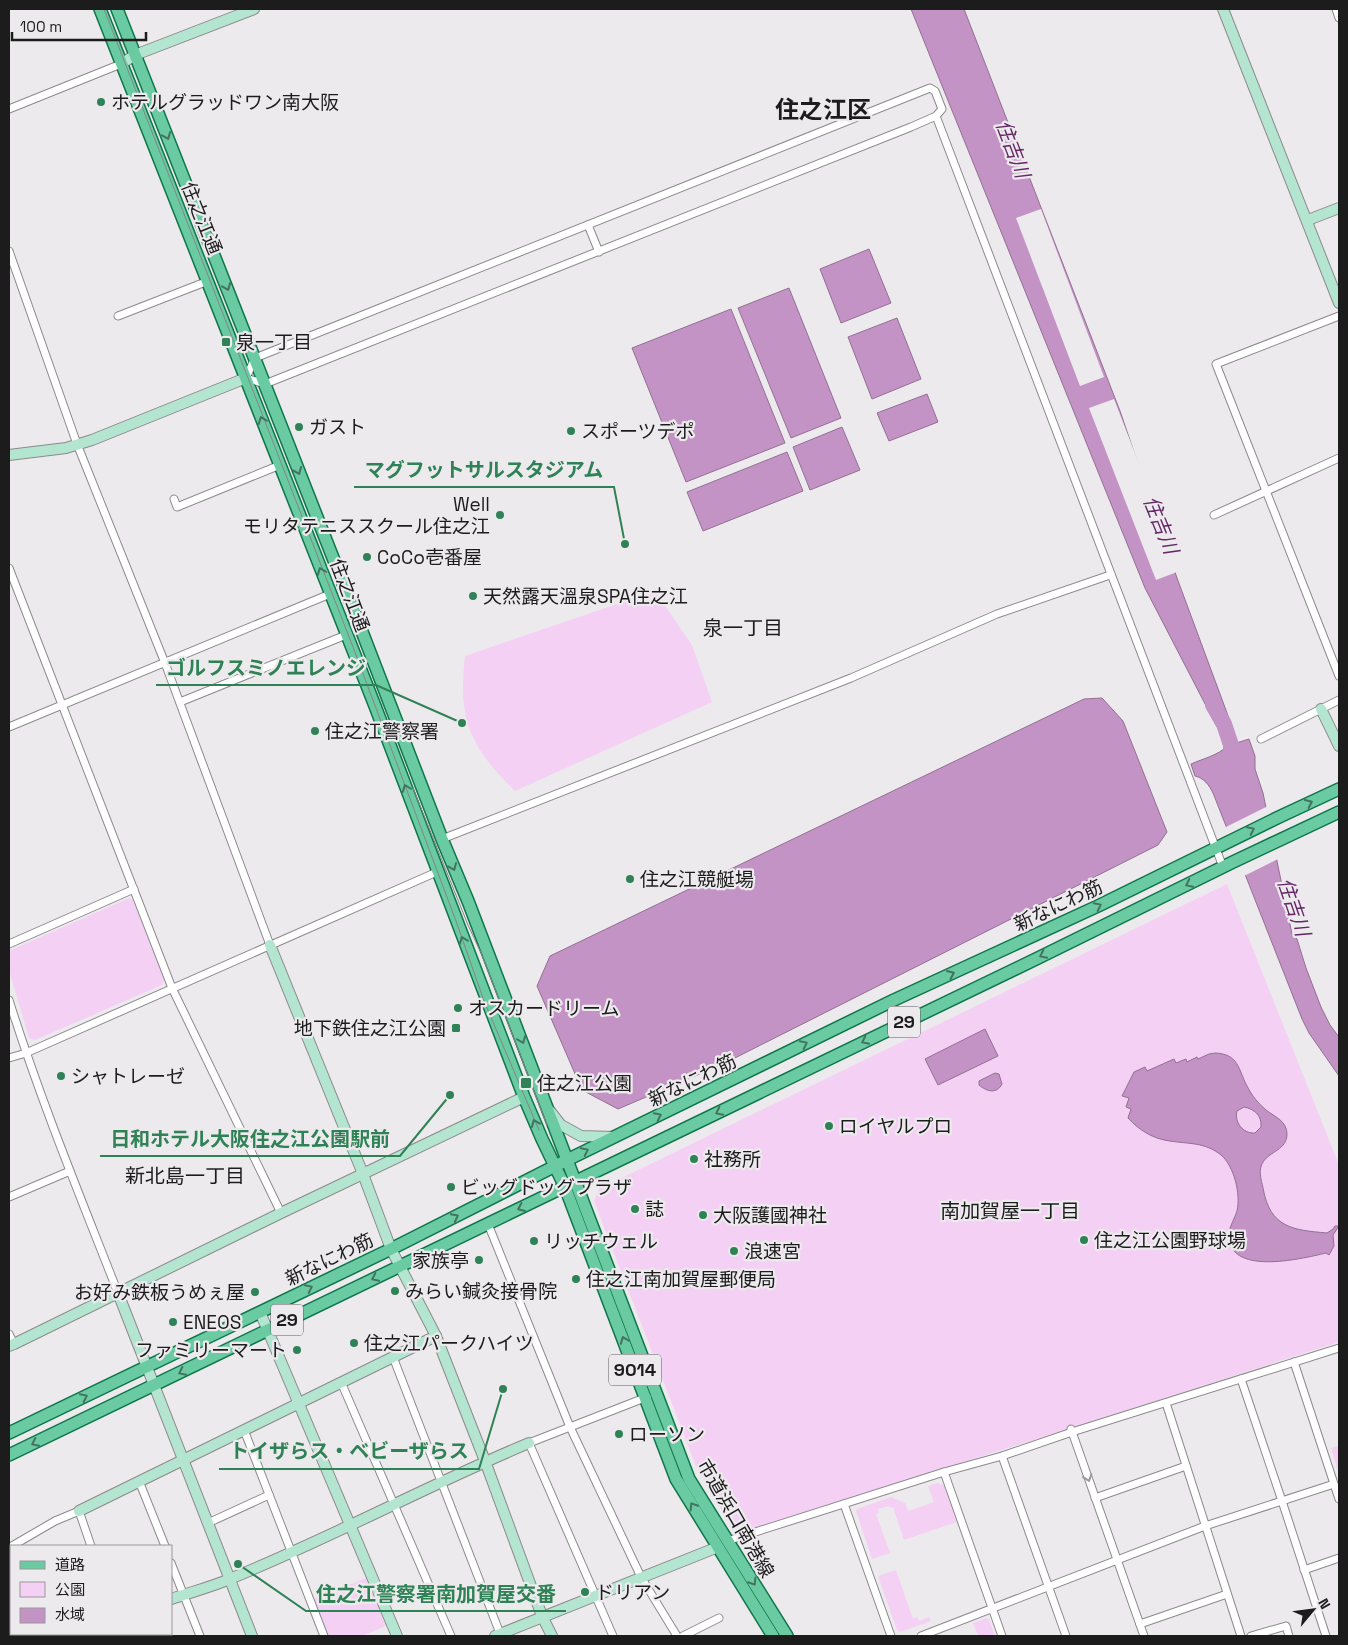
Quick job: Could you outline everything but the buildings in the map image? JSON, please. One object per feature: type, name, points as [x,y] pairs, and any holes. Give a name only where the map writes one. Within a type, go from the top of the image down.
[{"type":"main road","name":"住之江通","points":[[100,9],[375,706],[524,1097],[556,1167]]},
{"type":"main road","name":"住之江通","points":[[117,9],[362,629],[567,1160]]},
{"type":"main road","name":"新なにわ筋","points":[[9,1434],[391,1249],[567,1160],[894,1000],[1098,906],[1339,789]]},
{"type":"main road","name":"新なにわ筋","points":[[9,1455],[1339,812]]},
{"type":"main road","name":"市道浜口南港線","points":[[567,1160],[570,1184],[651,1395],[689,1479],[773,1636]]},
{"type":"main road","name":"市道浜口南港線","points":[[556,1167],[570,1184]]},
{"type":"main road","name":"市道浜口南港線","points":[[723,1544],[787,1636]]},
{"type":"street","points":[[9,109],[121,64],[135,55],[254,9]]},
{"type":"street","points":[[1223,9],[1308,220],[1339,303]]},
{"type":"street","points":[[1336,9],[1339,18]]},
{"type":"street","points":[[9,456],[66,448],[92,440],[246,378],[265,384],[936,116],[942,109],[935,91],[930,88],[255,358],[246,378]]},
{"type":"street","points":[[936,116],[1110,575],[1228,864]]},
{"type":"street","points":[[1308,220],[1339,208]]},
{"type":"street","points":[[588,225],[598,252]]},
{"type":"street","points":[[9,251],[77,444],[165,663],[270,944],[363,1174],[391,1249],[436,1336],[542,1616],[552,1636]]},
{"type":"street","points":[[118,316],[208,281]]},
{"type":"street","points":[[1339,316],[1216,364],[1339,676]]},
{"type":"street","points":[[1214,515],[1339,458]]},
{"type":"street","points":[[174,499],[177,507],[280,465]]},
{"type":"street","points":[[9,568],[172,988],[281,1213]]},
{"type":"street","points":[[442,839],[842,682],[997,614],[1110,575]]},
{"type":"street","points":[[9,727],[330,594]]},
{"type":"street","points":[[180,702],[346,635]]},
{"type":"street","points":[[1260,739],[1339,700]]},
{"type":"street","points":[[1321,709],[1339,746]]},
{"type":"street","points":[[9,1058],[26,1053],[439,871]]},
{"type":"street","points":[[9,944],[134,889]]},
{"type":"street","points":[[9,1000],[26,1053],[70,1171],[252,1636]]},
{"type":"street","points":[[9,1334],[11,1345],[524,1097]]},
{"type":"street","points":[[547,1108],[562,1125],[580,1136],[614,1137]]},
{"type":"street","points":[[9,1197],[70,1171]]},
{"type":"street","points":[[488,1224],[570,1427],[641,1577],[677,1636]]},
{"type":"street","points":[[260,1312],[397,1636]]},
{"type":"street","points":[[14,1545],[55,1521],[436,1336]]},
{"type":"street","points":[[393,1357],[499,1635],[723,1544],[944,1472],[1002,1456],[1072,1430],[1241,1380],[1339,1348]]},
{"type":"street","points":[[1294,1362],[1339,1499]]},
{"type":"street","points":[[1241,1380],[1326,1636]]},
{"type":"street","points":[[341,1382],[451,1636]]},
{"type":"street","points":[[172,1599],[230,1579],[291,1553],[485,1462],[651,1395]]},
{"type":"street","points":[[1166,1403],[1241,1636]]},
{"type":"street","points":[[244,1430],[324,1636]]},
{"type":"street","points":[[1072,1430],[1144,1636]]},
{"type":"street","points":[[529,1443],[613,1636]]},
{"type":"street","points":[[1002,1456],[1066,1636]]},
{"type":"street","points":[[1095,1498],[1186,1466]]},
{"type":"street","points":[[944,1472],[1002,1636]]},
{"type":"street","points":[[139,1481],[165,1545]]},
{"type":"street","points":[[921,1636],[1205,1526],[1334,1484]]},
{"type":"street","points":[[208,1523],[269,1495]]},
{"type":"street","points":[[844,1504],[891,1636]]},
{"type":"street","points":[[79,1510],[90,1545]]},
{"type":"street","points":[[1304,1570],[1339,1558]]},
{"type":"street","points":[[172,1565],[200,1636]]},
{"type":"street","points":[[1140,1624],[1227,1594]]},
{"type":"street","points":[[683,1636],[719,1618]]},
{"type":"street","points":[[1251,1636],[1286,1626],[1289,1636]]},
{"type":"green space","points":[[655,591],[692,645],[712,702],[515,791],[487,760],[470,731],[463,698],[465,656]]},
{"type":"green space","points":[[1227,884],[1339,1165],[1339,1342],[736,1535],[696,1466],[594,1201],[599,1189]]},
{"type":"green space","points":[[129,898],[133,900],[164,980],[162,985],[35,1040],[29,1038],[9,970],[9,951]]},
{"type":"green space","points":[[1339,1446],[1339,1475],[1331,1448]]},
{"type":"green space","points":[[937,1483],[944,1485],[957,1522],[904,1540],[893,1507],[890,1508],[889,1506],[878,1509],[879,1513],[876,1514],[890,1553],[872,1559],[856,1511],[857,1509],[891,1497],[905,1503],[908,1511],[934,1502],[928,1486]]},
{"type":"green space","points":[[896,1570],[913,1619],[917,1617],[919,1621],[929,1617],[931,1621],[900,1632],[897,1630],[878,1576]]},
{"type":"green space","points":[[366,1578],[386,1626],[362,1636],[329,1636],[314,1599]]},
{"type":"green space","points":[[986,1618],[989,1619],[995,1636],[978,1636],[973,1623]]},
{"type":"water","points":[[911,9],[964,9],[1120,411],[1177,578],[1230,721],[1217,727],[1145,588]]},
{"type":"water","points":[[869,249],[891,303],[841,323],[820,269]]},
{"type":"water","points":[[789,288],[841,418],[791,438],[738,308]]},
{"type":"water","points":[[731,309],[785,443],[686,482],[632,348]]},
{"type":"water","points":[[897,318],[921,379],[872,399],[848,337]]},
{"type":"water","points":[[927,394],[938,422],[889,441],[877,413]]},
{"type":"water","points":[[842,427],[860,470],[810,490],[793,447]]},
{"type":"water","points":[[787,452],[803,491],[703,531],[687,492]]},
{"type":"water","points":[[1102,698],[1123,721],[1167,832],[1158,845],[723,1064],[618,1109],[582,1090],[537,986],[550,956],[1084,699]]},
{"type":"water","points":[[1249,739],[1255,756],[1255,769],[1263,793],[1292,934],[1297,939],[1321,1007],[1330,1025],[1339,1037],[1339,1076],[1309,1033],[1302,1019],[1213,793],[1206,782],[1195,776],[1191,764],[1215,754],[1227,746]]},
{"type":"water","points":[[985,1029],[998,1056],[938,1085],[925,1059]]},
{"type":"water","points":[[1209,1054],[1223,1054],[1233,1059],[1255,1099],[1285,1126],[1287,1134],[1284,1144],[1266,1158],[1260,1171],[1266,1201],[1277,1219],[1294,1228],[1327,1233],[1335,1226],[1339,1226],[1333,1235],[1334,1246],[1329,1255],[1326,1253],[1300,1259],[1267,1262],[1239,1256],[1231,1247],[1229,1233],[1237,1211],[1237,1189],[1233,1173],[1226,1160],[1215,1151],[1203,1146],[1164,1140],[1152,1136],[1128,1118],[1131,1109],[1126,1107],[1129,1098],[1122,1096],[1134,1072],[1145,1067],[1147,1071],[1174,1059],[1176,1063],[1186,1059],[1187,1062]],"holes":[[[1244,1107],[1257,1113],[1260,1119],[1261,1127],[1255,1133],[1247,1132],[1238,1123],[1237,1111]]]},
{"type":"water","points":[[995,1073],[999,1074],[1002,1084],[995,1091],[985,1089],[979,1085],[979,1081]]},
{"type":"pier","points":[[1041,209],[1104,377],[1080,386],[1016,218]]},
{"type":"pier","points":[[1114,399],[1152,497],[1177,572],[1156,580],[1089,408]]},
{"type":"pier","points":[[1268,806],[1278,859],[1242,877],[1224,828]]},
{"type":"waterway","name":"住吉川","points":[[1213,705],[1224,724],[1231,745],[1231,766]]},
{"type":"tram line","points":[[104,9],[353,647],[456,921],[484,1001],[539,1130]]},
{"type":"tram line","points":[[413,788],[482,955],[547,1125]]},
{"type":"place","name":"ホテルグラッドワン南大阪","points":[[101,102]]},
{"type":"place","name":"泉一丁目","points":[[226,342]]},
{"type":"place","name":"ガスト","points":[[299,427]]},
{"type":"place","name":"スポーツデポ","points":[[571,431]]},
{"type":"place","name":"Well モリタテニススクール住之江","points":[[500,515]]},
{"type":"place","name":"マグフットサルスタジアム","points":[[625,544]]},
{"type":"place","name":"CoCo壱番屋","points":[[367,557]]},
{"type":"place","name":"天然露天溫泉SPA住之江","points":[[473,596]]},
{"type":"place","name":"ゴルフスミノエレンジ","points":[[462,723]]},
{"type":"place","name":"住之江警察署","points":[[315,731]]},
{"type":"place","name":"住之江競艇場","points":[[630,879]]},
{"type":"place","name":"オスカードリーム","points":[[458,1008]]},
{"type":"place","name":"地下鉄住之江公園","points":[[456,1028]]},
{"type":"place","name":"シャトレーゼ","points":[[61,1076]]},
{"type":"place","name":"住之江公園","points":[[526,1083]]},
{"type":"place","name":"日和ホテル大阪住之江公園駅前","points":[[450,1095]]},
{"type":"place","name":"ロイヤルプロ","points":[[829,1126]]},
{"type":"place","name":"社務所","points":[[694,1159]]},
{"type":"place","name":"ビッグドッグプラザ","points":[[451,1187]]},
{"type":"place","name":"誌","points":[[635,1209]]},
{"type":"place","name":"大阪護國神社","points":[[703,1215]]},
{"type":"place","name":"住之江公園野球場","points":[[1084,1240]]},
{"type":"place","name":"リッチウェル","points":[[534,1241]]},
{"type":"place","name":"浪速宮","points":[[734,1251]]},
{"type":"place","name":"家族亭","points":[[479,1260]]},
{"type":"place","name":"住之江南加賀屋郵便局","points":[[576,1279]]},
{"type":"place","name":"みらい鍼灸接骨院","points":[[395,1291]]},
{"type":"place","name":"お好み鉄板うめぇ屋","points":[[255,1292]]},
{"type":"place","name":"ENEOS","points":[[173,1322]]},
{"type":"place","name":"住之江パークハイツ","points":[[354,1343]]},
{"type":"place","name":"ファミリーマート","points":[[297,1350]]},
{"type":"place","name":"トイザらス・ベビーザらス","points":[[503,1389]]},
{"type":"place","name":"ローソン","points":[[619,1434]]},
{"type":"place","name":"住之江警察署南加賀屋交番","points":[[238,1564]]},
{"type":"place","name":"ドリアン","points":[[585,1592]]},
{"type":"district","name":"住之江区","points":[[823,110]]},
{"type":"district","name":"泉一丁目","points":[[743,628]]},
{"type":"district","name":"新北島一丁目","points":[[185,1176]]},
{"type":"district","name":"南加賀屋一丁目","points":[[1010,1211]]}]
